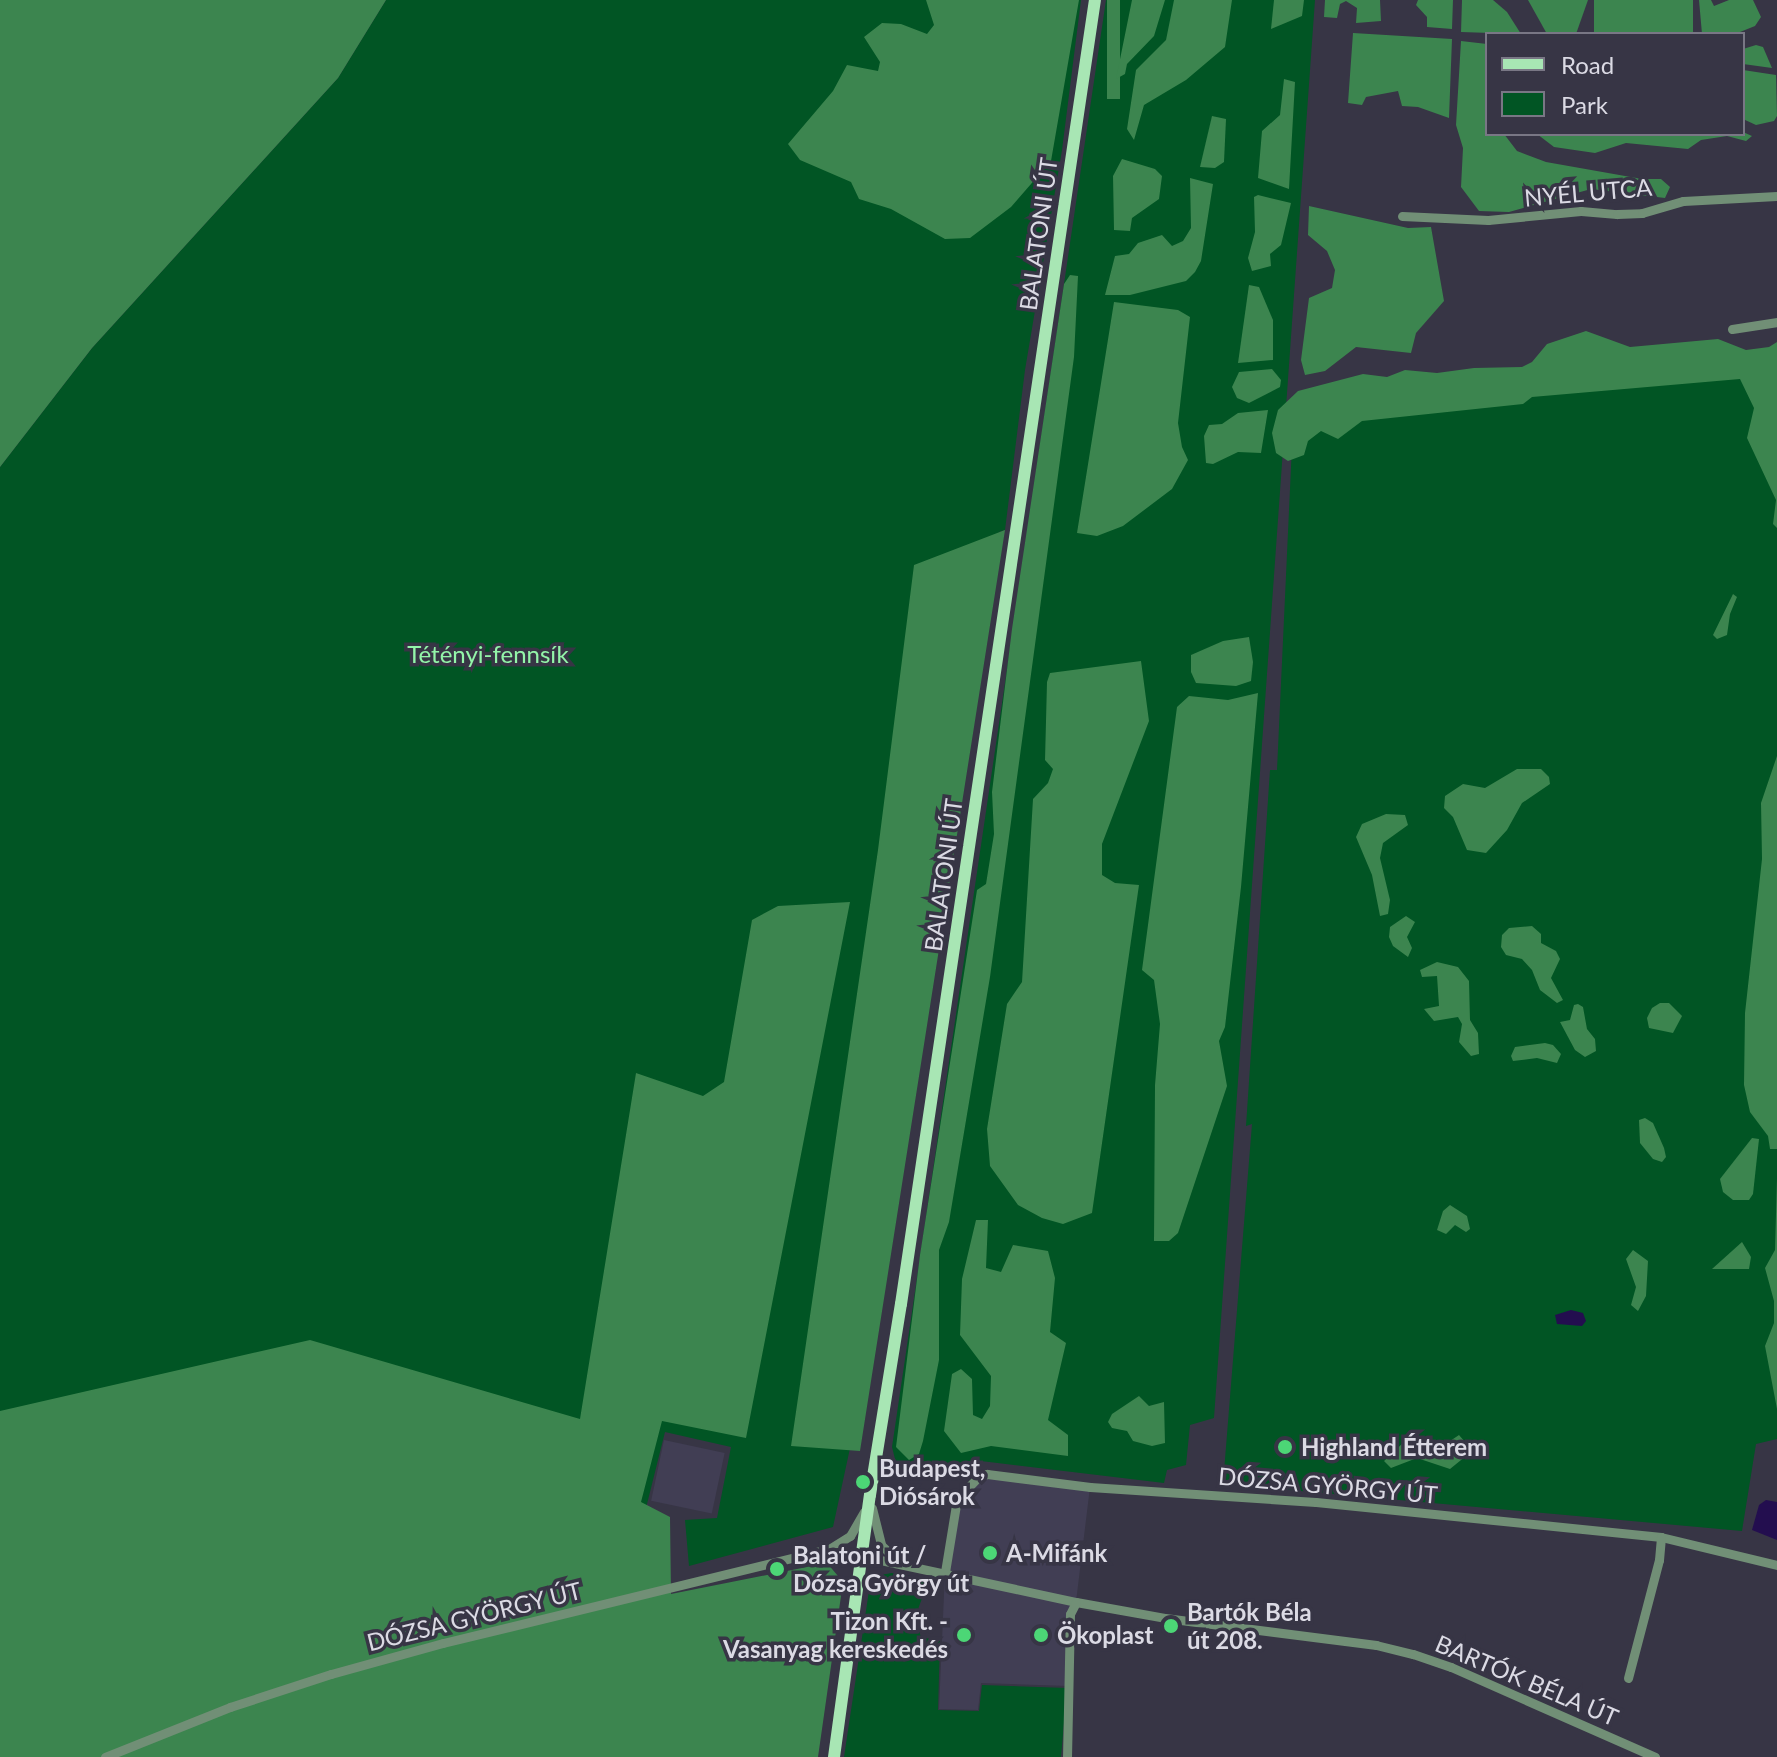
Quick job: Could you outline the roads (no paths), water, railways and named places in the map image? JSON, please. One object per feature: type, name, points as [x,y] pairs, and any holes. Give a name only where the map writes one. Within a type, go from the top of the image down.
[{"type":"main road","name":"BALATONI ÚT","points":[[834,1757],[870,1495],[906,1272],[1095,0]]},
{"type":"street","name":"NYÉL UTCA","points":[[1402,216],[1488,220],[1581,211],[1629,214],[1683,201],[1777,196]]},
{"type":"street","points":[[1732,329],[1777,322]]},
{"type":"street","name":"DÓZSA GYÖRGY ÚT","points":[[945,1572],[957,1499],[977,1478],[987,1474],[1090,1487],[1287,1500],[1661,1537],[1777,1565]]},
{"type":"street","points":[[829,1549],[855,1531],[870,1495]]},
{"type":"street","points":[[870,1495],[881,1545],[900,1563]]},
{"type":"street","points":[[1628,1678],[1659,1560],[1661,1537]]},
{"type":"street","name":"DÓZSA GYÖRGY ÚT","points":[[105,1757],[230,1707],[331,1674],[458,1639],[829,1549],[862,1556]]},
{"type":"street","name":"BARTÓK BÉLA ÚT","points":[[862,1556],[1165,1618],[1376,1645],[1413,1654],[1451,1667],[1655,1757]]},
{"type":"street","points":[[1067,1757],[1070,1614],[1076,1602]]},
{"type":"place","name":"Highland Étterem","points":[[1285,1447]]},
{"type":"place","name":"Budapest, Diósárok","points":[[863,1482]]},
{"type":"place","name":"A-Mifánk","points":[[990,1553]]},
{"type":"place","name":"Balatoni út / Dózsa György út","points":[[777,1569]]},
{"type":"place","name":"Bartók Béla út 208.","points":[[1171,1626]]},
{"type":"place","name":"Tizon Kft. - Vasanyag kereskedés","points":[[964,1635]]},
{"type":"place","name":"Ökoplast","points":[[1041,1635]]},
{"type":"park label","name":"Tétényi-fennsík","points":[[488,654]]}]
